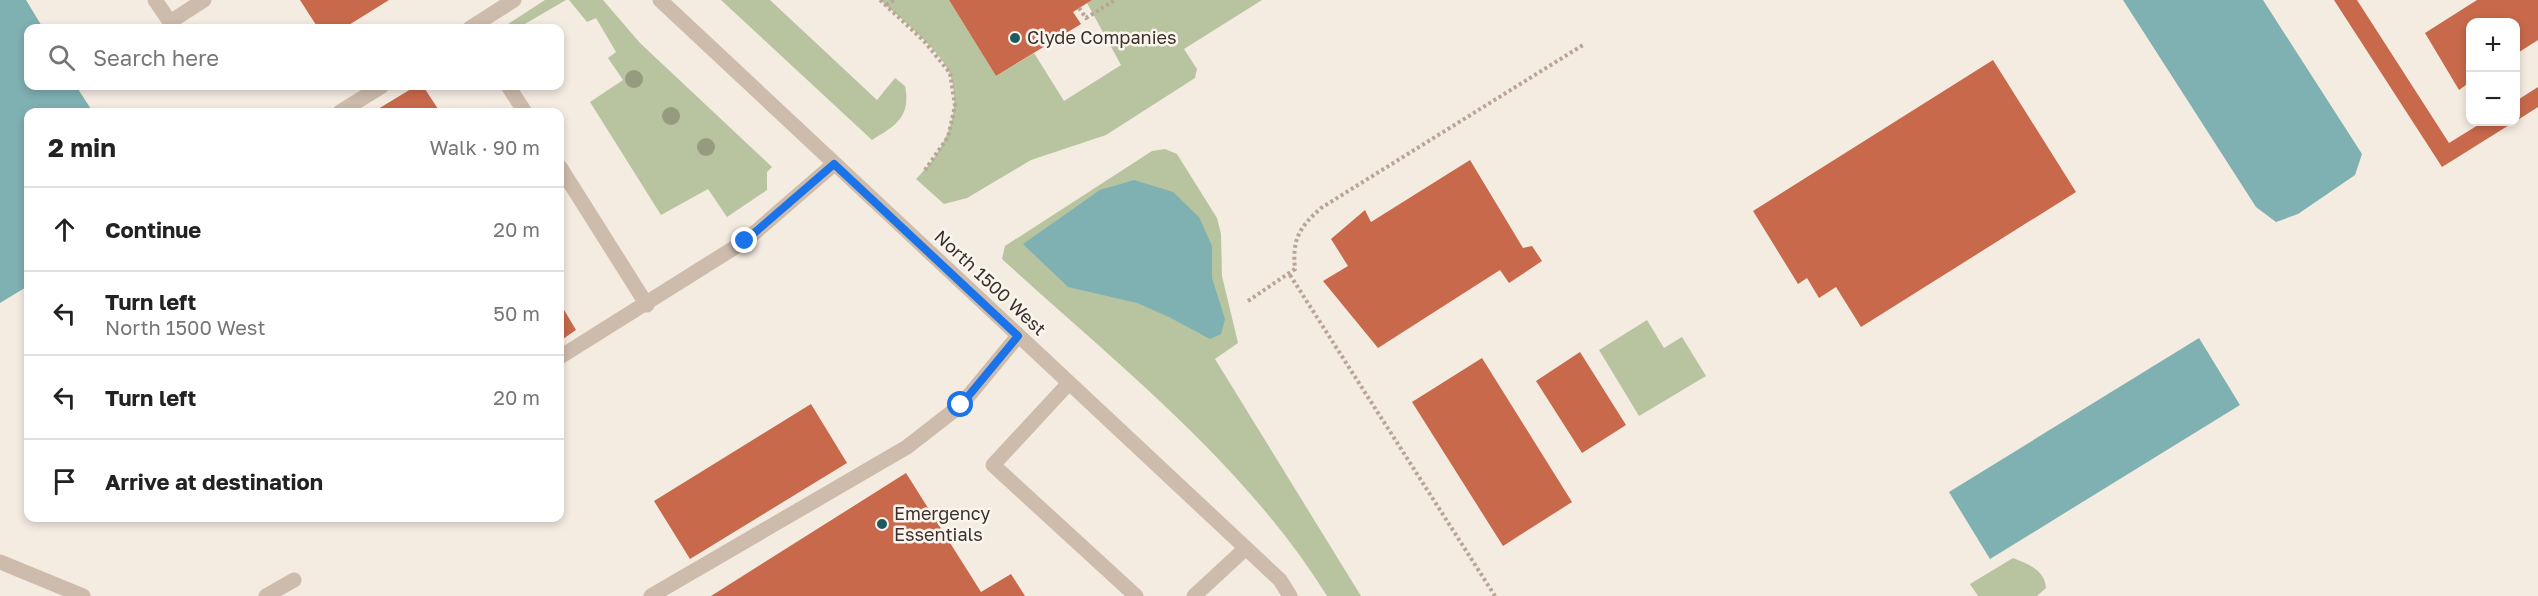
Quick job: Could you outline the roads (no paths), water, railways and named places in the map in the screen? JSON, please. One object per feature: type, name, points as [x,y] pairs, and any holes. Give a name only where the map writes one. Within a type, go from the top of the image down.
[{"type":"street","points":[[155,0],[170,22],[204,0]]},
{"type":"street","name":"North 1500 West","points":[[660,0],[1280,580],[1290,596]]},
{"type":"street","points":[[477,24],[510,1]]},
{"type":"street","points":[[346,108],[376,90]]},
{"type":"street","points":[[511,90],[522,108]]},
{"type":"street","points":[[564,355],[745,241],[834,164]]},
{"type":"street","points":[[564,173],[647,304]]},
{"type":"street","points":[[651,596],[907,447],[961,405],[1018,336]]},
{"type":"street","points":[[1069,383],[993,465],[1136,596]]},
{"type":"street","points":[[1194,596],[1245,548]]},
{"type":"street","points":[[0,562],[83,596]]},
{"type":"street","points":[[266,596],[294,580]]},
{"type":"water","points":[[0,0],[26,0],[41,24],[24,24],[24,90],[79,90],[90,108],[24,108],[24,288],[0,303]]},
{"type":"water","points":[[2123,0],[2263,0],[2362,154],[2355,175],[2298,214],[2276,222],[2256,207]]},
{"type":"water","points":[[1134,180],[1173,192],[1199,217],[1212,246],[1212,278],[1225,319],[1221,334],[1210,339],[1137,303],[1068,287],[1023,244],[1100,190]]},
{"type":"water","points":[[2199,338],[2240,405],[1990,559],[1949,492]]},
{"type":"place","name":"Clyde Companies","points":[[1015,38]]},
{"type":"place","name":"Emergency Essentials","points":[[882,524]]}]
